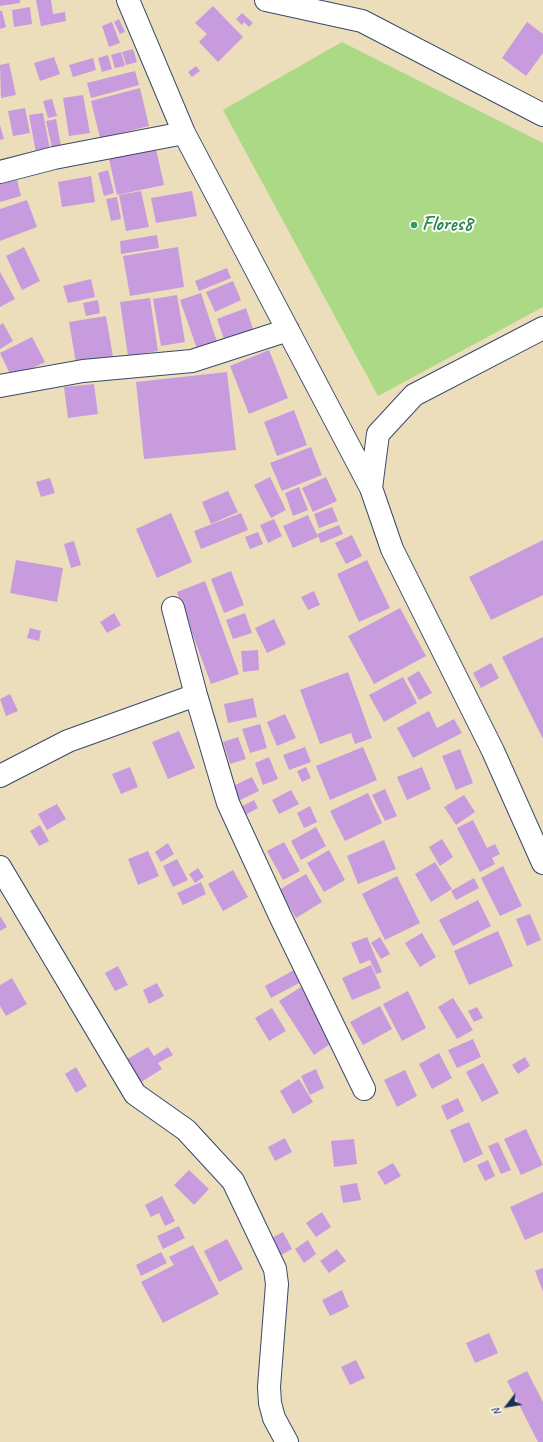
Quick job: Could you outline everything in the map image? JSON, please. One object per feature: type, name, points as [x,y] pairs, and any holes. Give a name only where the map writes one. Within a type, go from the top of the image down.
[{"type":"street","points":[[128,0],[184,133],[371,488],[392,549],[493,751],[543,864]]},
{"type":"street","points":[[266,0],[362,21],[543,114]]},
{"type":"street","points":[[0,172],[54,158],[184,133]]},
{"type":"street","points":[[371,488],[378,434],[414,395],[543,328]]},
{"type":"street","points":[[0,386],[84,371],[192,361],[288,330]]},
{"type":"street","points":[[173,608],[196,695],[228,804],[281,918],[364,1089]]},
{"type":"street","points":[[0,776],[68,741],[196,695]]},
{"type":"street","points":[[0,867],[135,1094],[186,1130],[233,1182],[274,1269],[277,1284],[269,1387],[270,1403],[274,1418],[287,1442]]},
{"type":"green space","name":"Flores8","points":[[342,42],[543,143],[543,307],[378,396],[223,110]]},
{"type":"building","points":[[0,0],[20,0],[20,3],[0,6]]},
{"type":"building","points":[[36,0],[51,0],[53,14],[65,12],[66,21],[41,26]]},
{"type":"building","points":[[213,6],[243,37],[218,62],[199,42],[207,34],[195,23]]},
{"type":"building","points":[[30,7],[32,24],[14,27],[12,10]]},
{"type":"building","points":[[0,11],[2,11],[6,27],[0,29]]},
{"type":"building","points":[[242,13],[253,23],[249,27],[244,22],[242,25],[236,19]]},
{"type":"building","points":[[119,19],[125,32],[120,34],[114,22]]},
{"type":"building","points":[[112,22],[120,43],[109,47],[102,26]]},
{"type":"building","points":[[527,22],[543,34],[543,53],[526,76],[502,58]]},
{"type":"building","points":[[133,49],[137,62],[126,65],[122,52]]},
{"type":"building","points":[[121,52],[125,66],[115,68],[111,55]]},
{"type":"building","points":[[108,55],[112,69],[102,72],[98,58]]},
{"type":"building","points":[[54,57],[60,74],[40,81],[34,63]]},
{"type":"building","points":[[93,58],[96,70],[73,77],[69,65]]},
{"type":"building","points":[[9,63],[16,95],[1,98],[0,65]]},
{"type":"building","points":[[196,66],[200,71],[192,77],[188,72]]},
{"type":"building","points":[[135,71],[139,85],[91,98],[87,83]]},
{"type":"building","points":[[140,88],[149,126],[100,138],[91,101]]},
{"type":"building","points":[[83,95],[90,133],[69,136],[63,98]]},
{"type":"building","points":[[52,99],[57,116],[48,118],[43,101]]},
{"type":"building","points":[[25,108],[30,133],[13,136],[8,111]]},
{"type":"building","points":[[43,113],[50,150],[36,153],[29,115]]},
{"type":"building","points":[[56,119],[61,146],[52,148],[46,121]]},
{"type":"building","points":[[0,125],[4,139],[0,140]]},
{"type":"building","points":[[156,149],[164,185],[117,195],[109,159]]},
{"type":"building","points":[[108,170],[114,193],[104,196],[98,173]]},
{"type":"building","points":[[91,176],[95,202],[62,207],[58,182]]},
{"type":"building","points":[[17,180],[21,196],[0,202],[0,184]]},
{"type":"building","points":[[141,191],[149,227],[126,231],[119,195]]},
{"type":"building","points":[[192,191],[197,216],[156,223],[151,198]]},
{"type":"building","points":[[117,197],[121,219],[111,221],[106,199]]},
{"type":"building","points":[[27,200],[37,227],[0,241],[0,209]]},
{"type":"building","points":[[157,235],[159,248],[121,254],[120,241]]},
{"type":"building","points":[[24,247],[40,281],[22,290],[6,256]]},
{"type":"building","points":[[178,247],[184,287],[130,296],[123,256]]},
{"type":"building","points":[[227,268],[231,278],[199,291],[195,281]]},
{"type":"building","points":[[0,272],[15,299],[0,307]]},
{"type":"building","points":[[91,279],[95,297],[68,303],[63,286]]},
{"type":"building","points":[[233,281],[241,300],[215,312],[206,292]]},
{"type":"building","points":[[201,293],[217,342],[197,349],[180,300]]},
{"type":"building","points":[[177,295],[185,342],[161,346],[153,299]]},
{"type":"building","points":[[150,298],[158,351],[128,356],[120,302]]},
{"type":"building","points":[[98,300],[100,313],[86,316],[83,303]]},
{"type":"building","points":[[246,308],[254,332],[225,342],[217,319]]},
{"type":"building","points":[[106,316],[113,357],[76,363],[69,322]]},
{"type":"building","points":[[3,323],[13,341],[0,349],[0,325]]},
{"type":"building","points":[[32,337],[45,362],[12,378],[0,353]]},
{"type":"building","points":[[269,350],[288,398],[249,414],[230,366]]},
{"type":"building","points":[[227,372],[236,450],[144,459],[136,382]]},
{"type":"building","points":[[94,384],[98,414],[68,418],[64,387]]},
{"type":"building","points":[[294,410],[307,445],[277,456],[264,422]]},
{"type":"building","points":[[311,447],[322,475],[282,491],[270,463]]},
{"type":"building","points":[[270,477],[286,510],[271,518],[254,485]]},
{"type":"building","points":[[326,477],[337,501],[313,512],[302,488]]},
{"type":"building","points":[[50,478],[55,493],[41,497],[36,482]]},
{"type":"building","points":[[299,487],[308,510],[293,516],[285,493]]},
{"type":"building","points":[[228,491],[238,512],[211,524],[202,502]]},
{"type":"building","points":[[332,507],[338,521],[319,528],[314,514]]},
{"type":"building","points":[[171,513],[192,562],[157,578],[136,529]]},
{"type":"building","points":[[241,513],[248,530],[201,549],[194,531]]},
{"type":"building","points":[[308,515],[318,537],[293,548],[283,526]]},
{"type":"building","points":[[274,519],[282,536],[268,543],[260,525]]},
{"type":"building","points":[[339,525],[343,534],[321,543],[317,534]]},
{"type":"building","points":[[258,532],[263,544],[250,549],[245,537]]},
{"type":"building","points":[[352,535],[362,556],[346,564],[335,543]]},
{"type":"building","points":[[543,540],[543,595],[491,620],[469,577]]},
{"type":"building","points":[[74,541],[81,565],[71,568],[64,544]]},
{"type":"building","points":[[16,560],[63,568],[57,602],[10,593]]},
{"type":"building","points":[[367,560],[390,608],[359,622],[337,574]]},
{"type":"building","points":[[231,571],[244,605],[224,613],[211,579]]},
{"type":"building","points":[[205,581],[239,674],[211,684],[177,592]]},
{"type":"building","points":[[314,591],[320,605],[308,610],[301,597]]},
{"type":"building","points":[[400,608],[426,656],[374,684],[348,636]]},
{"type":"building","points":[[114,613],[121,625],[107,633],[100,622]]},
{"type":"building","points":[[245,613],[252,633],[233,639],[226,620]]},
{"type":"building","points":[[274,619],[286,644],[267,653],[255,628]]},
{"type":"building","points":[[30,628],[41,631],[39,641],[27,638]]},
{"type":"building","points":[[543,637],[543,739],[502,657]]},
{"type":"building","points":[[258,650],[259,670],[243,672],[241,651]]},
{"type":"building","points":[[491,663],[499,678],[481,688],[473,673]]},
{"type":"building","points":[[419,671],[432,693],[419,700],[407,678]]},
{"type":"building","points":[[348,672],[372,738],[355,744],[351,733],[320,744],[300,690]]},
{"type":"building","points":[[403,677],[417,703],[384,722],[369,695]]},
{"type":"building","points":[[10,694],[18,711],[6,716],[0,699]]},
{"type":"building","points":[[253,698],[257,717],[228,723],[224,704]]},
{"type":"building","points":[[429,711],[437,728],[454,719],[462,733],[413,758],[397,728]]},
{"type":"building","points":[[285,714],[296,738],[277,746],[267,722]]},
{"type":"building","points":[[260,724],[267,748],[250,753],[242,729]]},
{"type":"building","points":[[179,731],[195,768],[168,779],[152,742]]},
{"type":"building","points":[[238,737],[246,759],[230,764],[223,742]]},
{"type":"building","points":[[305,747],[311,762],[289,770],[283,755]]},
{"type":"building","points":[[363,747],[377,780],[330,800],[316,766]]},
{"type":"building","points":[[460,749],[473,783],[456,790],[442,756]]},
{"type":"building","points":[[269,757],[278,779],[263,785],[255,763]]},
{"type":"building","points":[[130,767],[138,787],[121,794],[112,774]]},
{"type":"building","points":[[306,767],[311,778],[302,782],[297,771]]},
{"type":"building","points":[[422,767],[431,789],[407,800],[397,777]]},
{"type":"building","points":[[252,777],[259,791],[238,801],[231,787]]},
{"type":"building","points":[[385,789],[397,816],[385,821],[372,795]]},
{"type":"building","points":[[291,790],[299,804],[279,814],[272,800]]},
{"type":"building","points":[[368,793],[382,823],[345,841],[330,811]]},
{"type":"building","points":[[464,795],[475,812],[456,825],[444,807]]},
{"type":"building","points":[[254,800],[258,808],[242,817],[237,809]]},
{"type":"building","points":[[57,804],[66,819],[47,830],[38,814]]},
{"type":"building","points":[[310,806],[317,822],[304,828],[297,813]]},
{"type":"building","points":[[473,820],[487,848],[495,844],[500,854],[492,858],[495,864],[480,872],[457,828]]},
{"type":"building","points":[[40,825],[49,841],[39,846],[30,831]]},
{"type":"building","points":[[316,827],[326,846],[301,860],[291,841]]},
{"type":"building","points":[[442,839],[453,857],[440,866],[429,847]]},
{"type":"building","points":[[384,840],[396,869],[358,884],[347,856]]},
{"type":"building","points":[[284,842],[300,871],[283,880],[267,851]]},
{"type":"building","points":[[168,843],[174,854],[161,862],[155,852]]},
{"type":"building","points":[[329,850],[345,880],[324,892],[307,863]]},
{"type":"building","points":[[148,851],[159,876],[138,885],[128,859]]},
{"type":"building","points":[[177,859],[188,880],[173,887],[163,866]]},
{"type":"building","points":[[435,862],[452,889],[431,902],[415,874]]},
{"type":"building","points":[[503,866],[522,906],[500,916],[481,878]]},
{"type":"building","points":[[198,868],[204,877],[195,883],[189,874]]},
{"type":"building","points":[[233,870],[248,897],[223,911],[208,884]]},
{"type":"building","points":[[306,874],[322,902],[296,918],[279,890]]},
{"type":"building","points":[[397,876],[420,923],[385,940],[362,894]]},
{"type":"building","points":[[474,878],[479,888],[456,900],[451,891]]},
{"type":"building","points":[[201,882],[206,894],[183,905],[177,893]]},
{"type":"building","points":[[478,900],[491,926],[453,946],[439,920]]},
{"type":"building","points":[[530,914],[541,940],[527,946],[516,919]]},
{"type":"building","points":[[0,916],[7,927],[0,931]]},
{"type":"building","points":[[498,931],[513,966],[469,985],[454,951]]},
{"type":"building","points":[[422,933],[436,957],[420,967],[405,943]]},
{"type":"building","points":[[367,937],[382,972],[376,974],[370,960],[360,964],[351,943]]},
{"type":"building","points":[[380,937],[390,954],[381,959],[371,943]]},
{"type":"building","points":[[371,965],[381,988],[352,1000],[342,978]]},
{"type":"building","points":[[118,966],[128,985],[115,991],[105,973]]},
{"type":"building","points":[[294,970],[301,982],[271,998],[265,986]]},
{"type":"building","points":[[12,978],[27,1004],[6,1016],[0,1006],[0,985]]},
{"type":"building","points":[[157,983],[164,996],[149,1004],[143,990]]},
{"type":"building","points":[[301,987],[336,1040],[314,1055],[279,1001]]},
{"type":"building","points":[[408,991],[426,1028],[402,1041],[383,1004]]},
{"type":"building","points":[[453,998],[473,1030],[457,1039],[438,1007]]},
{"type":"building","points":[[380,1006],[392,1029],[363,1045],[350,1022]]},
{"type":"building","points":[[477,1007],[483,1018],[474,1022],[468,1011]]},
{"type":"building","points":[[272,1008],[286,1031],[269,1041],[255,1018]]},
{"type":"building","points":[[473,1039],[481,1057],[457,1068],[448,1050]]},
{"type":"building","points":[[148,1047],[154,1056],[168,1047],[173,1055],[158,1063],[162,1069],[138,1084],[124,1061]]},
{"type":"building","points":[[439,1053],[452,1078],[432,1089],[419,1064]]},
{"type":"building","points":[[525,1057],[530,1066],[518,1074],[512,1065]]},
{"type":"building","points":[[483,1063],[499,1093],[482,1102],[466,1072]]},
{"type":"building","points":[[76,1067],[87,1086],[76,1093],[65,1074]]},
{"type":"building","points":[[316,1069],[324,1088],[310,1095],[301,1076]]},
{"type":"building","points":[[405,1070],[417,1096],[397,1107],[384,1080]]},
{"type":"building","points":[[299,1079],[313,1102],[293,1114],[280,1091]]},
{"type":"building","points":[[458,1098],[464,1111],[447,1120],[441,1106]]},
{"type":"building","points":[[469,1122],[483,1154],[464,1163],[450,1130]]},
{"type":"building","points":[[526,1129],[543,1165],[521,1175],[504,1139]]},
{"type":"building","points":[[285,1138],[292,1152],[275,1161],[268,1147]]},
{"type":"building","points":[[354,1139],[357,1164],[334,1167],[331,1141]]},
{"type":"building","points":[[498,1142],[511,1170],[501,1174],[488,1146]]},
{"type":"building","points":[[488,1160],[495,1176],[485,1181],[477,1165]]},
{"type":"building","points":[[393,1163],[401,1176],[385,1185],[377,1172]]},
{"type":"building","points":[[189,1170],[209,1189],[194,1205],[174,1185]]},
{"type":"building","points":[[357,1183],[361,1200],[343,1203],[340,1186]]},
{"type":"building","points":[[543,1192],[543,1232],[525,1240],[510,1207]]},
{"type":"building","points":[[162,1196],[175,1221],[165,1226],[159,1213],[151,1217],[145,1205]]},
{"type":"building","points":[[322,1212],[331,1227],[316,1237],[306,1223]]},
{"type":"building","points":[[179,1226],[185,1238],[163,1249],[157,1236]]},
{"type":"building","points":[[283,1232],[292,1249],[274,1259],[264,1242]]},
{"type":"building","points":[[227,1239],[243,1269],[219,1282],[204,1251]]},
{"type":"building","points":[[308,1240],[316,1254],[304,1263],[295,1249]]},
{"type":"building","points":[[193,1245],[219,1294],[163,1323],[141,1282],[174,1265],[169,1257]]},
{"type":"building","points":[[337,1249],[346,1261],[329,1273],[320,1261]]},
{"type":"building","points":[[161,1252],[167,1263],[141,1276],[136,1265]]},
{"type":"building","points":[[543,1268],[543,1292],[535,1271]]},
{"type":"building","points":[[342,1290],[349,1307],[330,1316],[322,1300]]},
{"type":"building","points":[[489,1333],[498,1353],[475,1363],[466,1343]]},
{"type":"building","points":[[356,1360],[365,1378],[350,1385],[341,1367]]},
{"type":"building","points":[[527,1371],[543,1402],[543,1442],[538,1442],[507,1381]]},
{"type":"place","name":"Flores8","points":[[414,225]]}]
